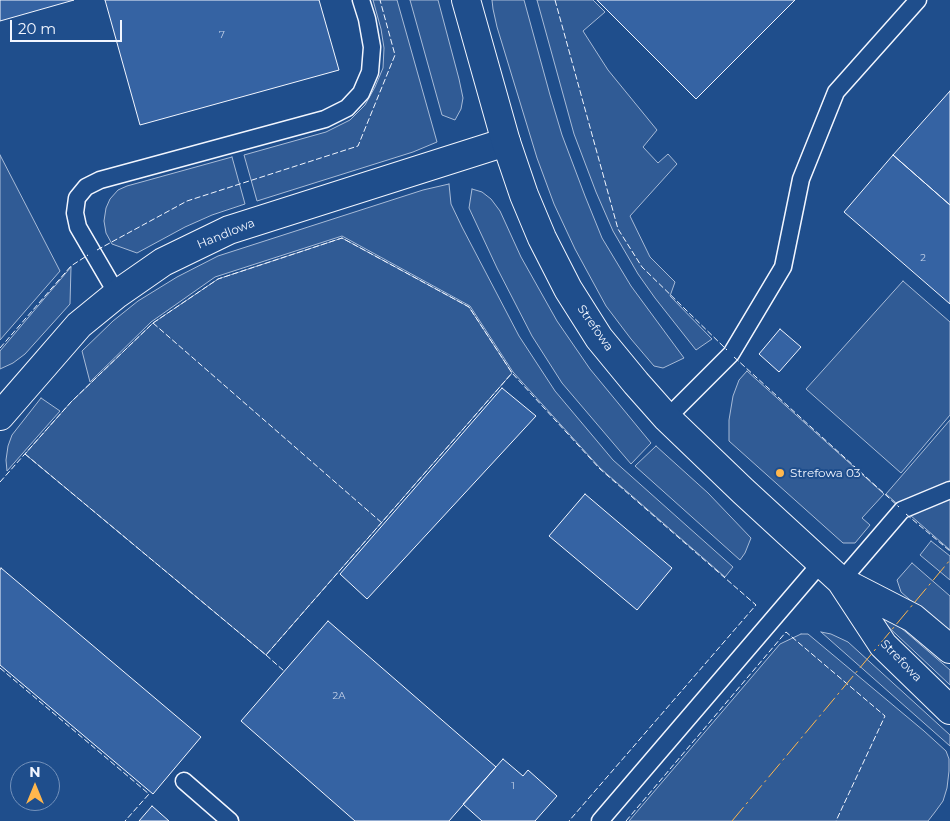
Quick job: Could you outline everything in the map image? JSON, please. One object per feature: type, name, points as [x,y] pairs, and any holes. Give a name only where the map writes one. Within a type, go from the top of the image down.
[{"type":"street","name":"Strefowa","points":[[466,0],[506,142],[524,196],[542,238],[568,289],[600,338],[667,418],[743,492],[841,581],[883,645],[950,710]]},
{"type":"street","name":"Handlowa","points":[[0,416],[79,325],[117,294],[162,262],[229,230],[506,142]]},
{"type":"street","name":"Strefowa","points":[[841,581],[913,618],[950,649]]},
{"type":"lane","points":[[117,294],[78,227],[75,213],[77,198],[86,187],[100,180],[326,119],[347,108],[361,93],[370,72],[372,47],[361,0]]},
{"type":"lane","points":[[667,418],[731,354],[783,268],[800,179],[836,92],[918,0]]},
{"type":"lane","points":[[841,581],[902,510],[950,490]]},
{"type":"lane","points":[[600,821],[821,563]]},
{"type":"lane","points":[[184,781],[230,821]]},
{"type":"shaded area","points":[[373,0],[397,0],[437,142],[413,152],[257,201],[244,155],[326,132],[350,120],[365,105],[383,68],[384,48]]},
{"type":"shaded area","points":[[410,0],[438,0],[463,98],[461,109],[455,120],[442,115]]},
{"type":"shaded area","points":[[492,0],[524,0],[562,135],[602,238],[631,286],[684,358],[663,368],[654,366],[606,306],[575,249],[554,204],[537,158],[497,27]]},
{"type":"shaded area","points":[[537,0],[593,0],[605,12],[583,31],[608,70],[657,130],[643,147],[658,163],[668,154],[677,164],[630,216],[650,257],[675,282],[670,296],[712,339],[696,350],[638,274],[613,231],[574,134]]},
{"type":"shaded area","points":[[0,155],[60,271],[0,340]]},
{"type":"shaded area","points":[[232,157],[245,204],[212,215],[185,227],[137,253],[112,244],[106,233],[104,221],[110,199],[118,190]]},
{"type":"shaded area","points":[[449,184],[451,204],[462,227],[519,336],[555,391],[613,460],[733,567],[725,577],[600,468],[513,372],[470,306],[342,236],[215,277],[151,322],[90,382],[82,351],[113,321],[138,301],[177,277],[218,256],[423,190]]},
{"type":"shaded area","points":[[472,189],[482,192],[491,199],[500,211],[521,257],[557,321],[590,369],[651,443],[631,464],[562,383],[532,336],[469,208]]},
{"type":"shaded area","points":[[342,238],[469,307],[512,373],[266,655],[25,454],[71,402],[153,323],[218,279]]},
{"type":"shaded area","points":[[71,267],[70,304],[25,354],[13,363],[0,369],[0,351]]},
{"type":"shaded area","points":[[903,281],[950,322],[950,415],[901,473],[806,389]]},
{"type":"shaded area","points":[[747,371],[884,494],[862,518],[870,525],[855,543],[843,543],[729,441],[729,420],[733,396],[739,380]]},
{"type":"shaded area","points":[[41,398],[60,411],[7,471],[6,460],[12,435]]},
{"type":"shaded area","points":[[950,420],[950,550],[886,494]]},
{"type":"shaded area","points":[[656,446],[708,493],[751,538],[740,560],[635,466]]},
{"type":"shaded area","points":[[931,541],[950,556],[950,580],[920,555]]},
{"type":"shaded area","points":[[912,563],[950,596],[950,635],[901,592],[897,580]]},
{"type":"shaded area","points":[[886,615],[950,670],[950,685],[881,620],[880,617]]},
{"type":"shaded area","points":[[821,632],[831,634],[848,642],[950,735],[950,746]]},
{"type":"shaded area","points":[[801,634],[808,634],[946,751],[949,759],[947,788],[943,801],[928,821],[629,821],[780,644]]},
{"type":"building","points":[[0,0],[74,0],[0,21]]},
{"type":"building","points":[[105,0],[319,0],[339,70],[140,125]]},
{"type":"building","points":[[597,0],[795,0],[696,99]]},
{"type":"building","points":[[950,91],[950,205],[893,155]]},
{"type":"building","points":[[893,155],[950,205],[950,304],[844,212]]},
{"type":"building","points":[[780,329],[801,347],[779,372],[759,354]]},
{"type":"building","points":[[502,388],[536,416],[367,599],[340,574]]},
{"type":"building","points":[[585,494],[672,568],[637,610],[549,536]]},
{"type":"building","points":[[1,568],[201,737],[153,794],[0,665]]},
{"type":"building","points":[[328,621],[496,767],[449,821],[355,821],[241,721]]},
{"type":"building","points":[[503,759],[523,776],[528,770],[557,796],[535,821],[482,821],[463,804]]},
{"type":"building","points":[[152,806],[169,821],[139,821]]},
{"type":"fence","points":[[97,250],[187,201],[358,146],[395,55],[380,0]]},
{"type":"fence","points":[[555,0],[618,229],[642,267],[727,350]]},
{"type":"fence","points":[[0,482],[71,402],[153,323],[218,279],[342,238],[469,307],[512,373],[600,469],[756,605],[569,821]]},
{"type":"fence","points":[[0,348],[71,266],[88,255]]},
{"type":"fence","points":[[153,323],[382,523]]},
{"type":"fence","points":[[734,357],[899,507]]},
{"type":"fence","points":[[25,454],[266,655],[512,373]]},
{"type":"fence","points":[[906,514],[950,551]]},
{"type":"fence","points":[[626,821],[786,632],[885,716],[836,821]]},
{"type":"fence","points":[[266,655],[284,671]]},
{"type":"fence","points":[[0,668],[149,794],[125,821]]},
{"type":"power","points":[[732,821],[950,560]]},
{"type":"place","name":"Strefowa 03","points":[[780,473]]}]
